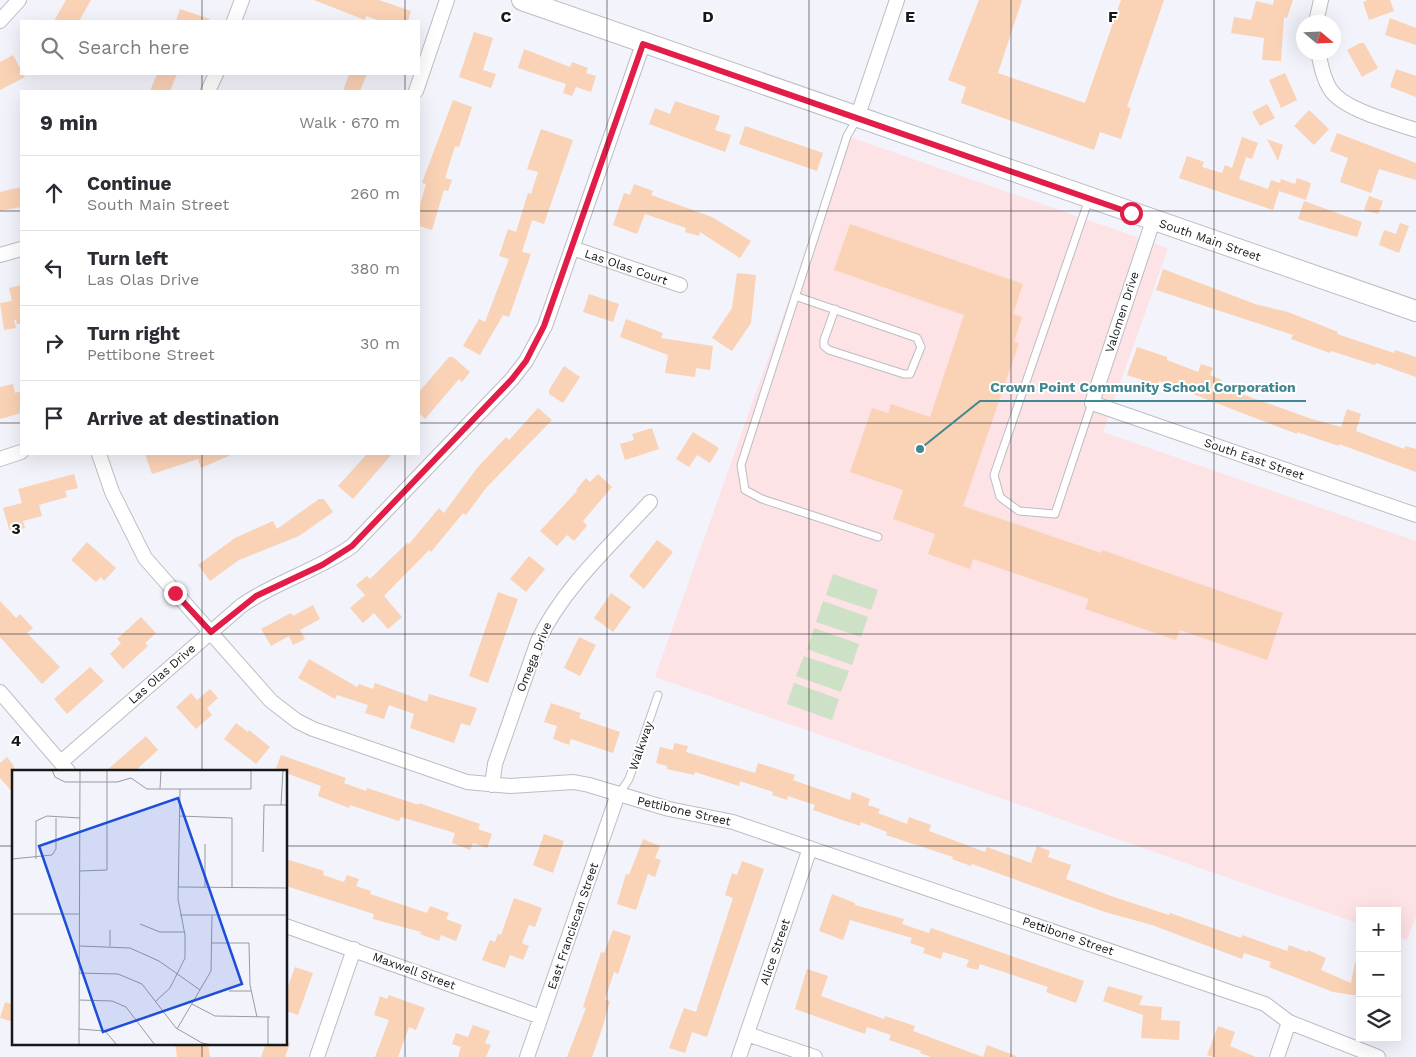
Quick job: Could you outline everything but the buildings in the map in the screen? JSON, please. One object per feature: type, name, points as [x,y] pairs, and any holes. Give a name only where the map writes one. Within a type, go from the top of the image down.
[{"type":"street","points":[[0,21],[20,0]]},
{"type":"street","points":[[234,20],[242,0]]},
{"type":"street","points":[[416,90],[447,0]]},
{"type":"street","name":"South Main Street","points":[[522,0],[643,44],[1416,311]]},
{"type":"street","points":[[857,118],[898,0]]},
{"type":"street","points":[[1318,15],[1321,0]]},
{"type":"street","name":"Las Olas Drive","points":[[65,766],[211,632],[256,596],[322,565],[352,546],[498,394],[521,367],[535,346],[544,326],[643,44]]},
{"type":"street","points":[[1320,60],[1331,91],[1355,109],[1416,130]]},
{"type":"street","points":[[208,90],[216,75]]},
{"type":"street","name":"Valomen Drive","points":[[1092,403],[1153,221]]},
{"type":"street","name":"Las Olas Court","points":[[572,248],[680,285]]},
{"type":"street","points":[[0,255],[20,249]]},
{"type":"street","name":"South East Street","points":[[1092,403],[1416,515]]},
{"type":"street","points":[[0,459],[20,452]]},
{"type":"street","name":"Pettibone Street","points":[[99,455],[112,492],[145,558],[271,701],[297,721],[329,736],[455,779],[492,786],[574,782],[669,809],[733,822],[1265,1004],[1290,1022],[1378,1057]]},
{"type":"street","name":"Omega Drive","points":[[492,786],[494,764],[538,641],[546,624],[569,591],[650,502]]},
{"type":"street","points":[[0,692],[65,766]]},
{"type":"street","name":"East Franciscan Street","points":[[527,1057],[618,794]]},
{"type":"street","name":"Alice Street","points":[[738,1057],[810,848]]},
{"type":"street","name":"Maxwell Street","points":[[288,927],[541,1016]]},
{"type":"street","points":[[317,1057],[354,949]]},
{"type":"street","points":[[1277,1057],[1290,1022]]},
{"type":"street","points":[[747,1034],[815,1057]]},
{"type":"lane","points":[[857,118],[847,136],[741,465],[745,490],[762,499],[878,537]]},
{"type":"lane","points":[[1089,199],[994,475],[1000,498],[1019,511],[1055,514],[1092,403]]},
{"type":"lane","points":[[796,296],[834,309],[917,338],[921,347],[910,374],[904,374],[829,350],[824,346],[824,340],[834,309]]},
{"type":"lane","name":"Walkway","points":[[618,794],[629,779],[658,695]]},
{"type":"shaded area","points":[[847,136],[1168,248],[1103,432],[1416,541],[1416,916],[1407,940],[1401,938],[1401,907],[1356,907],[1356,923],[655,677]]},
{"type":"green space","points":[[833,574],[878,590],[871,610],[826,595]]},
{"type":"green space","points":[[823,601],[868,617],[861,637],[816,622]]},
{"type":"green space","points":[[814,628],[859,644],[852,665],[807,649]]},
{"type":"green space","points":[[804,656],[849,671],[841,692],[796,676]]},
{"type":"green space","points":[[794,683],[839,699],[832,720],[787,704]]},
{"type":"place","name":"Crown Point Community School Corporation","points":[[920,449]]},
{"type":"route","points":[[175,593],[211,632],[241,606],[270,587],[306,572],[337,556],[352,546],[368,531],[512,379],[526,361],[544,326],[643,44],[1131,213]]}]
